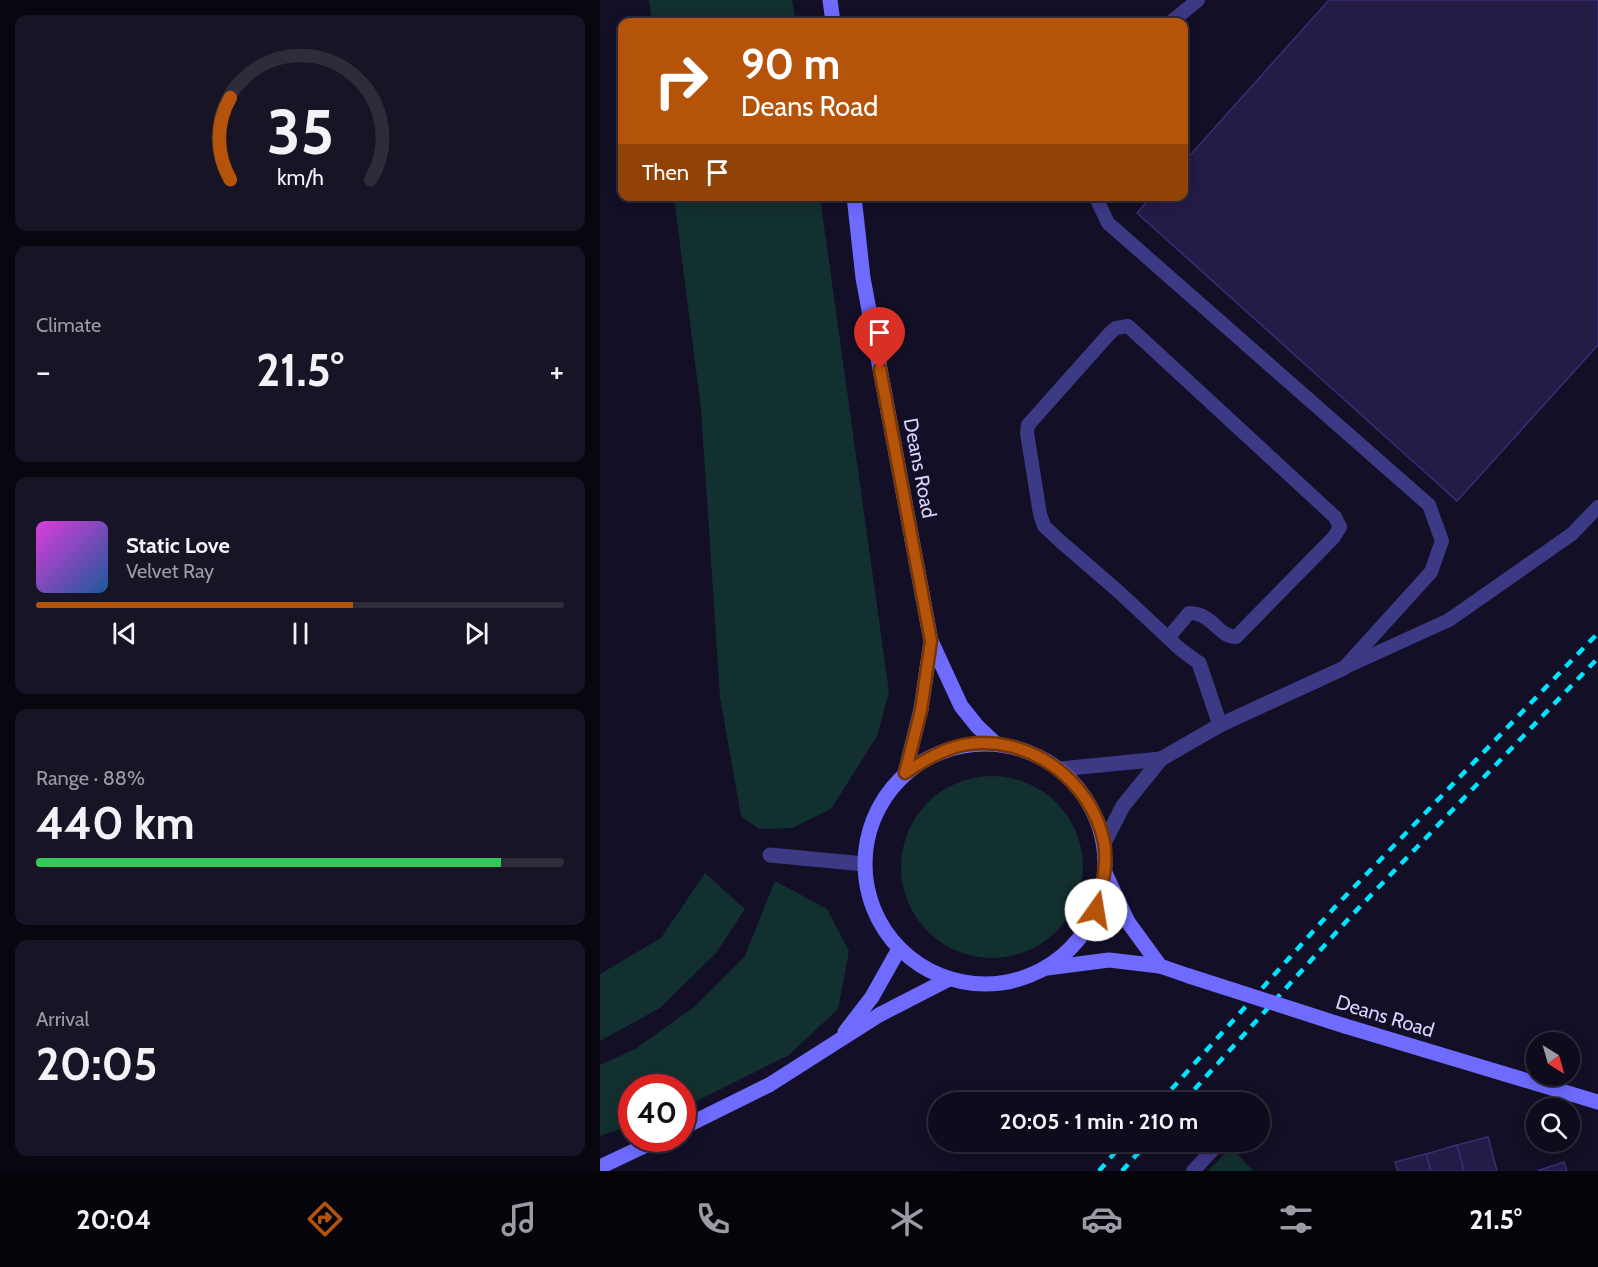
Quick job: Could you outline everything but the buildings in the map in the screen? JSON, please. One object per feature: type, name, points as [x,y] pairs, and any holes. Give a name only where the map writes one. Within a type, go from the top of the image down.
[{"type":"street","points":[[830,0],[832,18]]},
{"type":"street","name":"Deans Road","points":[[855,201],[863,278],[931,641],[961,706],[995,743]]},
{"type":"street","name":"Deans Road","points":[[905,773],[921,710],[931,641]]},
{"type":"street","points":[[1198,663],[1220,725]]},
{"type":"street","points":[[1104,843],[1123,806],[1161,759],[1220,725],[1344,668]]},
{"type":"street","points":[[995,743],[1030,752],[1060,769],[1081,790],[1096,815],[1104,843],[1106,873],[1096,910],[1076,943],[1047,968],[1016,980],[982,985],[949,979],[922,967],[899,949],[873,910],[864,864],[867,838],[875,814],[888,792],[905,773],[932,755],[963,745],[995,743]]},
{"type":"street","points":[[1060,769],[1161,759]]},
{"type":"street","points":[[770,855],[864,864]]},
{"type":"street","points":[[1106,873],[1128,922],[1160,966]]},
{"type":"street","points":[[836,1043],[872,998],[899,949]]},
{"type":"street","name":"Deans Road","points":[[1047,968],[1109,960],[1160,966],[1345,1026],[1598,1102]]},
{"type":"street","points":[[696,1121],[769,1085],[879,1016],[949,979]]},
{"type":"street","points":[[600,1167],[632,1152]]},
{"type":"lane","points":[[1176,18],[1198,0]]},
{"type":"lane","points":[[1097,201],[1108,223],[1429,505],[1442,541],[1431,572],[1344,668]]},
{"type":"lane","points":[[1168,638],[1190,613],[1200,614],[1209,619],[1227,636],[1236,637],[1326,546],[1340,527],[1335,517],[1128,326],[1116,328],[1110,333],[1028,425],[1027,432],[1040,514],[1044,526],[1119,591],[1168,638],[1198,663]]},
{"type":"lane","points":[[1344,668],[1449,620],[1572,534],[1598,507]]},
{"type":"lane","points":[[1193,1171],[1211,1152]]},
{"type":"green space","points":[[649,0],[792,0],[795,18],[651,18]]},
{"type":"green space","points":[[675,201],[821,201],[889,692],[877,736],[831,809],[792,828],[759,829],[741,816],[720,697],[701,409]]},
{"type":"green space","points":[[992,776],[1010,777],[1027,783],[1043,791],[1057,802],[1068,816],[1076,832],[1082,849],[1082,885],[1076,902],[1068,918],[1057,932],[1043,943],[1027,951],[1010,957],[992,958],[974,957],[957,951],[941,943],[927,932],[916,918],[908,902],[902,885],[901,867],[902,849],[908,832],[916,816],[927,802],[941,791],[957,783],[974,777]]},
{"type":"green space","points":[[705,873],[745,909],[716,953],[660,1008],[600,1041],[600,974],[661,938]]},
{"type":"green space","points":[[775,881],[827,909],[849,951],[838,1009],[789,1055],[696,1102],[696,1074],[618,1074],[618,1130],[600,1136],[600,1065],[635,1049],[694,1007],[745,956]]},
{"type":"green space","points":[[1226,1152],[1236,1152],[1253,1171],[1208,1171]]},
{"type":"railway","points":[[1169,1092],[1335,907],[1598,633]]},
{"type":"railway","points":[[1192,1092],[1352,915],[1598,658]]},
{"type":"railway","points":[[1099,1171],[1115,1152]]},
{"type":"railway","points":[[1122,1171],[1139,1152]]},
{"type":"route","points":[[880,369],[931,641],[921,710],[905,773],[932,755],[963,745],[995,743],[1030,752],[1060,769],[1081,790],[1096,815],[1104,843],[1106,873],[1096,910]]}]
